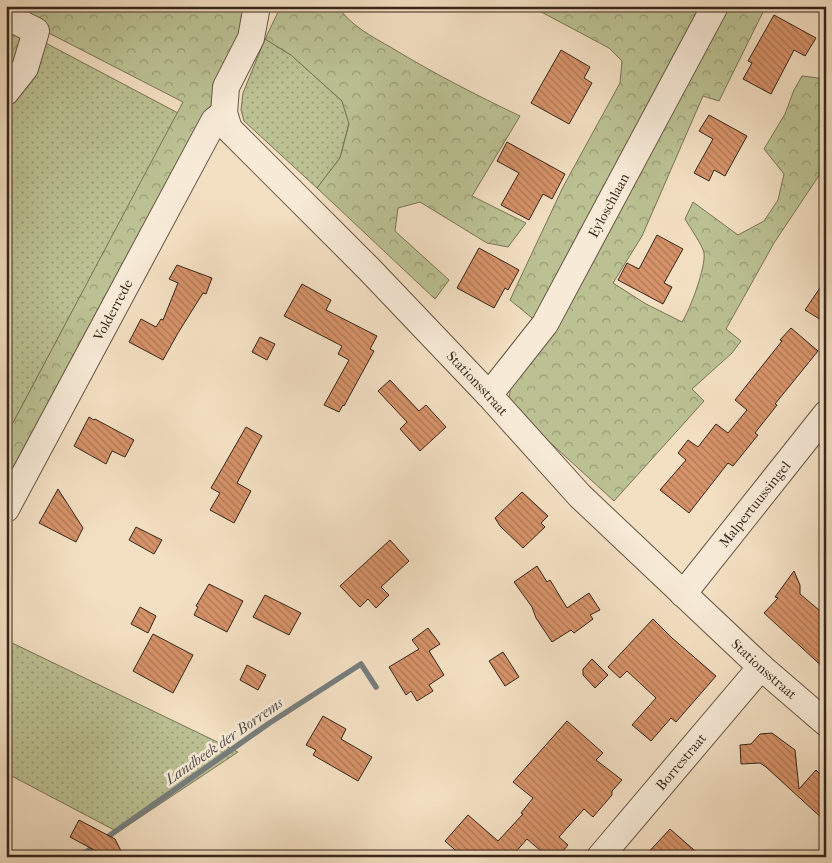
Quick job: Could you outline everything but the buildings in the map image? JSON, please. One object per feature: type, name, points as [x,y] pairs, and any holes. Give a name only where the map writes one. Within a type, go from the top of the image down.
[{"type":"street","points":[[224,113],[226,87],[251,38],[257,6]]},
{"type":"street","name":"Eyloschlaan","points":[[489,395],[545,324],[715,6]]},
{"type":"street","points":[[6,16],[36,31],[25,68],[6,92]]},
{"type":"street","name":"Stationsstraat","points":[[224,113],[229,129],[369,269],[489,395],[580,496],[761,667],[826,723]]},
{"type":"street","name":"Volderrede","points":[[6,509],[214,121],[224,113]]},
{"type":"street","name":"Malpertuussingel","points":[[683,594],[826,414]]},
{"type":"street","name":"Borrestraat","points":[[600,857],[761,667]]},
{"type":"green space","points":[[6,6],[250,6],[217,98],[6,489],[6,436],[183,102],[6,11]]},
{"type":"green space","points":[[281,6],[338,6],[348,19],[369,35],[439,75],[520,116],[472,196],[526,223],[508,247],[487,243],[420,202],[398,208],[395,231],[449,280],[435,299],[317,188],[340,158],[349,124],[342,101],[291,55],[265,39]]},
{"type":"green space","points":[[530,6],[766,6],[719,101],[703,96],[642,236],[613,283],[646,304],[682,322],[697,288],[704,259],[701,246],[685,219],[693,202],[738,235],[764,221],[778,200],[784,174],[764,149],[785,114],[794,90],[802,76],[826,79],[826,165],[774,243],[726,329],[741,341],[732,353],[692,389],[704,401],[614,501],[508,404],[514,379],[553,335],[510,300],[563,187],[620,83],[622,61],[609,48]]},
{"type":"green space","points":[[6,20],[29,32],[6,88]]},
{"type":"green space","points":[[265,39],[291,55],[342,101],[349,123],[340,158],[317,188],[244,121],[241,110],[243,93]]},
{"type":"green space","points":[[40,40],[178,113],[6,436],[6,96]]},
{"type":"green space","points":[[6,640],[238,752],[118,832],[6,773]]},
{"type":"waterway","name":"Landbeek der Borrems","points":[[79,857],[268,724],[361,664],[376,687]]}]
